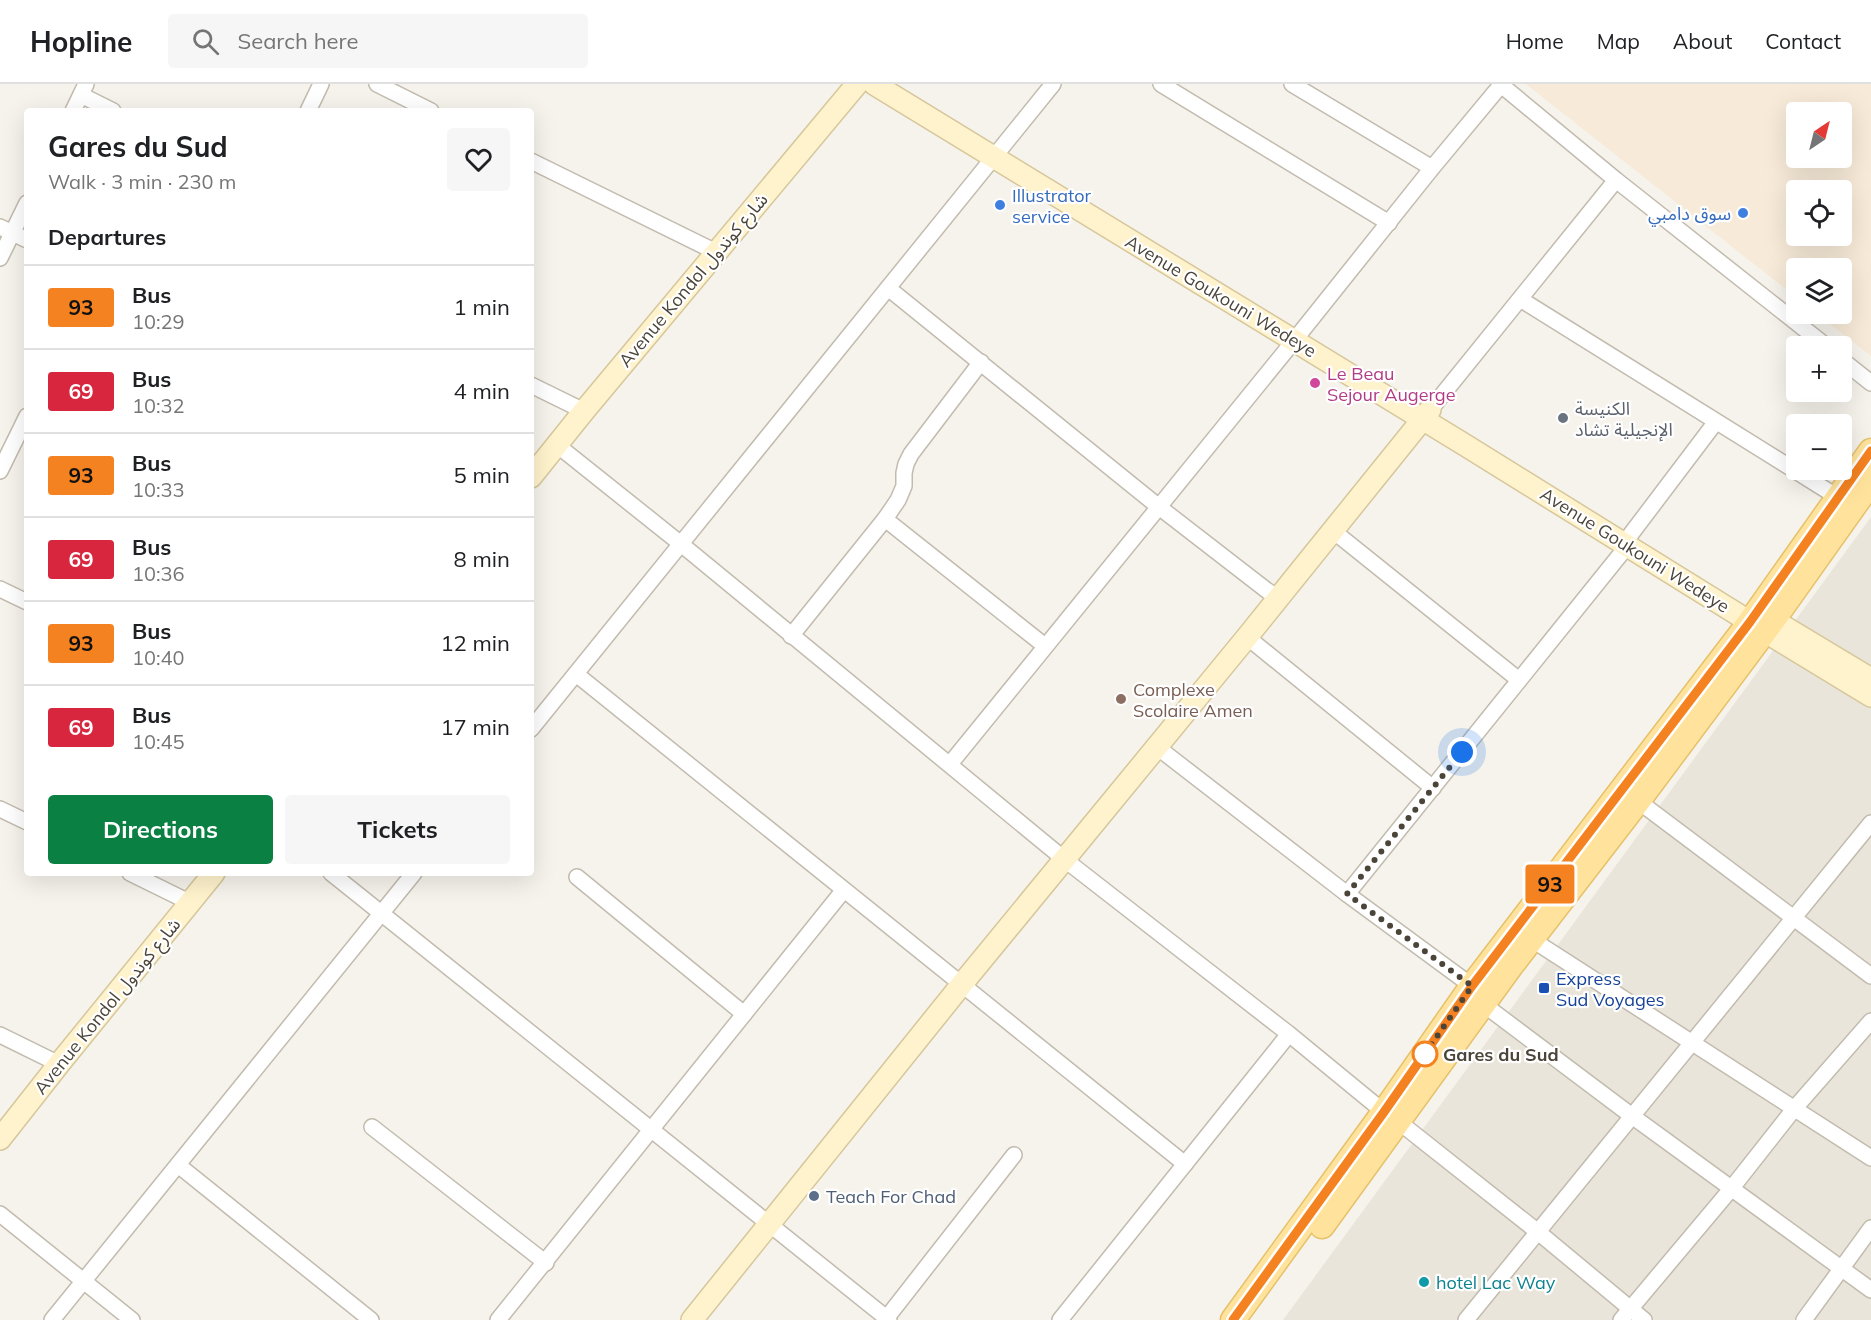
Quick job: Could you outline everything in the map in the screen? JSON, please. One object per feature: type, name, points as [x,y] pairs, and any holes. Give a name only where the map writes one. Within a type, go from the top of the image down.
[{"type":"main road","points":[[1478,995],[1510,967],[1638,801],[1761,621],[1871,451]]},
{"type":"main road","points":[[1252,1320],[1478,995],[1761,621],[1871,482]]},
{"type":"main road","points":[[1233,1320],[1391,1117]]},
{"type":"street","points":[[309,108],[321,84]]},
{"type":"street","points":[[377,84],[425,108]]},
{"type":"street","name":"Avenue Kondol شارع كوندول","points":[[534,473],[857,84]]},
{"type":"street","name":"Avenue Goukouni Wedeye","points":[[874,84],[997,153],[1761,621]]},
{"type":"street","name":"Avenue Goukouni Wedeye","points":[[896,84],[997,153]]},
{"type":"street","points":[[534,725],[1053,84]]},
{"type":"street","points":[[1161,84],[1389,223]]},
{"type":"street","points":[[1292,84],[1432,168]]},
{"type":"street","points":[[950,765],[1501,85],[1616,180],[1813,336]]},
{"type":"street","points":[[74,108],[83,90],[109,108]]},
{"type":"street","points":[[534,161],[716,252]]},
{"type":"street","points":[[692,1320],[962,984],[1247,638],[1616,180]]},
{"type":"street","points":[[0,258],[6,230],[24,208]]},
{"type":"street","points":[[6,230],[24,239]]},
{"type":"street","points":[[888,288],[1159,507],[1278,599]]},
{"type":"street","points":[[1520,299],[1715,423],[1839,498]]},
{"type":"street","points":[[791,636],[885,519],[904,486],[904,473],[911,454],[981,363]]},
{"type":"street","points":[[1852,368],[1871,383]]},
{"type":"street","points":[[534,386],[584,411]]},
{"type":"street","points":[[1,466],[24,422]]},
{"type":"street","points":[[1347,894],[1519,680],[1629,539],[1715,423]]},
{"type":"street","points":[[557,445],[1064,859],[1538,1232],[1625,1314],[1644,1320]]},
{"type":"street","points":[[885,519],[1045,646]]},
{"type":"street","points":[[1332,530],[1519,680]]},
{"type":"street","points":[[0,589],[24,601]]},
{"type":"street","points":[[1761,621],[1871,679]]},
{"type":"street","points":[[1761,621],[1871,696]]},
{"type":"street","points":[[1247,638],[1433,788]]},
{"type":"street","points":[[576,674],[1185,1164]]},
{"type":"street","points":[[1157,747],[1632,1116],[1871,1290]]},
{"type":"street","points":[[1638,801],[1871,976]]},
{"type":"street","points":[[0,809],[24,821]]},
{"type":"street","points":[[1466,1320],[1792,917],[1871,823]]},
{"type":"street","points":[[136,876],[191,903]]},
{"type":"street","name":"Avenue Kondol شارع كوندول","points":[[0,1139],[212,876]]},
{"type":"street","points":[[335,876],[887,1319],[1014,1155]]},
{"type":"street","points":[[52,1320],[412,876]]},
{"type":"street","points":[[577,877],[744,1014]]},
{"type":"street","points":[[498,1320],[843,891]]},
{"type":"street","points":[[1531,939],[1871,1158]]},
{"type":"street","points":[[1625,1314],[1731,1189],[1794,1109],[1871,1021]]},
{"type":"street","points":[[1060,1320],[1289,1034]]},
{"type":"street","points":[[0,1035],[59,1064]]},
{"type":"street","points":[[372,1127],[546,1263]]},
{"type":"street","points":[[178,1166],[371,1320]]},
{"type":"street","points":[[0,1214],[132,1320]]},
{"type":"street","points":[[1804,1320],[1871,1228]]},
{"type":"shaded area","name":"سوق دامبي","points":[[1526,84],[1871,84],[1871,356],[1852,341],[1852,336],[1845,336],[1830,324],[1852,324],[1852,258],[1786,258],[1786,289]]},
{"type":"shaded area","points":[[1871,517],[1871,1320],[1283,1320]]},
{"type":"bus line","name":"93","points":[[1233,1320],[1472,986],[1750,622],[1871,451]]},
{"type":"place","name":"Illustrator service","points":[[1000,205]]},
{"type":"place","name":"سوق دامبي","points":[[1743,213]]},
{"type":"place","name":"Le Beau Sejour Augerge","points":[[1315,383]]},
{"type":"place","name":"الكنيسة الإنجيلية تشاد","points":[[1563,418]]},
{"type":"place","name":"Complexe Scolaire Amen","points":[[1121,699]]},
{"type":"place","name":"Express Sud Voyages","points":[[1544,988]]},
{"type":"place","name":"Gares du Sud","points":[[1425,1054]]},
{"type":"place","name":"Teach For Chad","points":[[814,1196]]},
{"type":"place","name":"hotel Lac Way","points":[[1424,1282]]},
{"type":"route","points":[[1425,1054],[1422,1058],[1472,986],[1347,894],[1462,752]]}]
